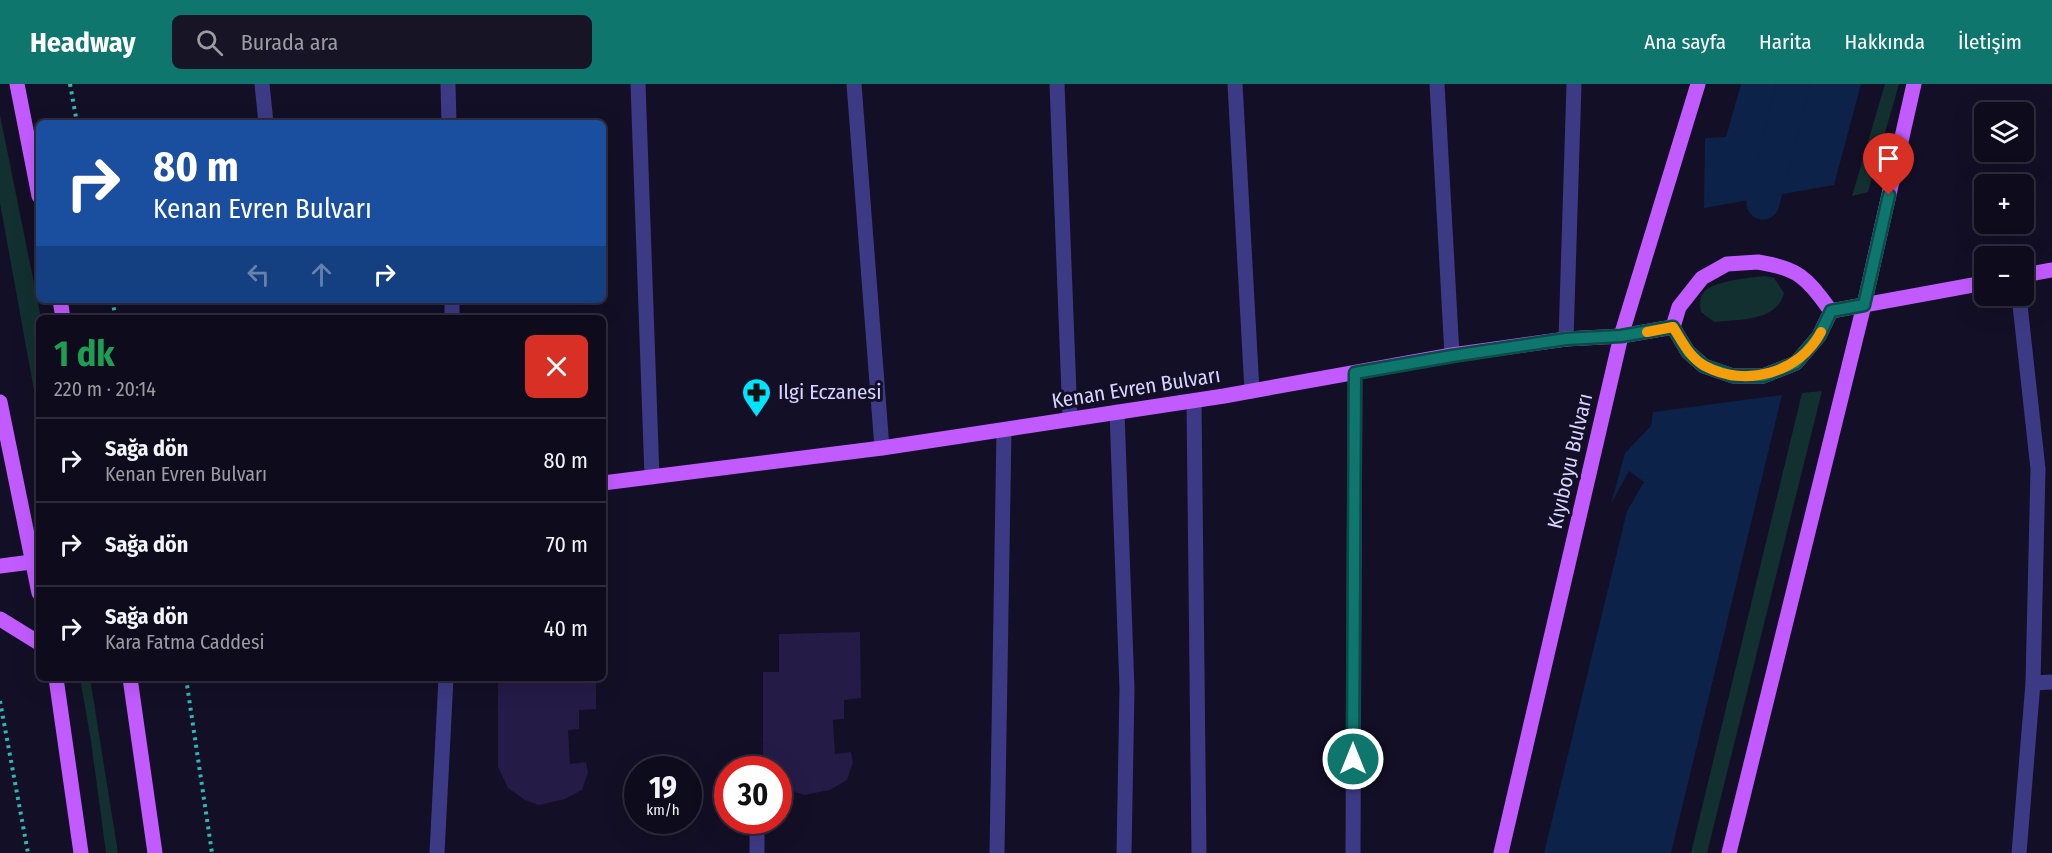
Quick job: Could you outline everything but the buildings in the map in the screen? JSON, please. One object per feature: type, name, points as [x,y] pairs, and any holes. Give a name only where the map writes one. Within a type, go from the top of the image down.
[{"type":"main road","points":[[17,84],[36,181]]},
{"type":"main road","name":"Kıyıboyu Bulvarı","points":[[1501,853],[1621,336],[1698,84]]},
{"type":"main road","points":[[1729,853],[1864,305],[1914,84]]},
{"type":"main road","points":[[1758,261],[1784,266],[1808,280],[1831,311],[1819,336],[1796,363],[1763,376],[1733,376],[1704,366],[1688,352],[1673,327],[1678,307],[1702,278],[1727,264],[1758,261]]},
{"type":"main road","points":[[2034,273],[2052,270]]},
{"type":"main road","points":[[1831,311],[1974,285]]},
{"type":"main road","name":"Kenan Evren Bulvarı","points":[[606,483],[882,448],[1194,401],[1452,356],[1566,339],[1621,336],[1673,327]]},
{"type":"main road","points":[[0,402],[36,561],[0,566]]},
{"type":"main road","points":[[0,619],[36,641]]},
{"type":"main road","points":[[56,681],[81,853]]},
{"type":"main road","points":[[130,681],[155,853]]},
{"type":"street","points":[[262,84],[266,120]]},
{"type":"street","points":[[448,84],[449,120]]},
{"type":"street","points":[[638,84],[652,477]]},
{"type":"street","points":[[854,84],[882,448]]},
{"type":"street","points":[[1057,84],[1070,419]]},
{"type":"street","points":[[1235,84],[1252,391]]},
{"type":"street","points":[[1437,84],[1452,356]]},
{"type":"street","points":[[1566,339],[1574,84]]},
{"type":"street","points":[[2019,853],[2033,683],[2037,469],[2020,306]]},
{"type":"street","points":[[1353,853],[1355,373]]},
{"type":"street","points":[[1194,401],[1199,853]]},
{"type":"street","points":[[1117,412],[1127,689],[1124,853]]},
{"type":"street","points":[[997,853],[1004,430]]},
{"type":"street","points":[[437,853],[446,681]]},
{"type":"street","points":[[2033,683],[2052,682]]},
{"type":"street","points":[[757,836],[757,853]]},
{"type":"path","points":[[70,84],[76,120]]},
{"type":"path","points":[[186,681],[212,853]]},
{"type":"path","points":[[0,701],[28,853]]},
{"type":"green space","points":[[1885,84],[1899,84],[1868,192],[1852,196]]},
{"type":"green space","points":[[0,115],[36,293],[36,303],[38,303],[40,315],[36,315],[36,401],[0,203]]},
{"type":"green space","points":[[1764,276],[1774,278],[1784,293],[1780,302],[1765,314],[1745,319],[1714,322],[1701,312],[1701,297],[1707,289],[1731,281]]},
{"type":"green space","points":[[1822,391],[1707,853],[1691,853],[1802,393]]},
{"type":"green space","points":[[81,681],[90,681],[118,853],[106,853]]},
{"type":"water","points":[[1741,84],[1861,84],[1834,185],[1704,208],[1705,138],[1726,137]]},
{"type":"water","points":[[1782,395],[1671,853],[1544,853],[1627,511],[1644,482],[1629,471],[1611,504],[1625,453],[1651,426],[1653,412]]},
{"type":"waterway","points":[[1763,203],[1793,84]]},
{"type":"slow traffic","points":[[1647,332],[1673,327],[1688,352],[1704,366],[1733,376],[1763,376],[1796,363],[1821,332]]},
{"type":"place","name":"Ilgi Eczanesi","points":[[757,418]]},
{"type":"route","points":[[1353,759],[1355,373],[1566,339],[1621,336],[1673,327],[1688,352],[1704,366],[1733,376],[1763,376],[1796,363],[1819,336],[1831,311],[1864,305],[1889,195]]}]
